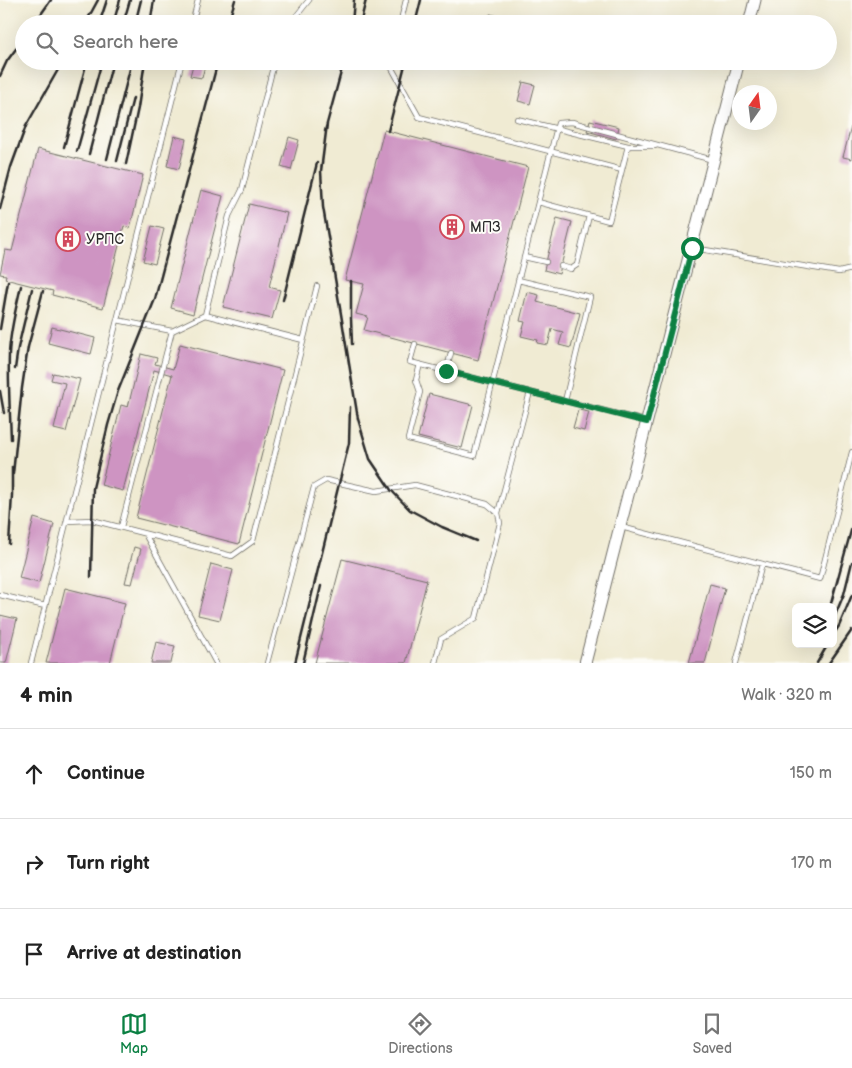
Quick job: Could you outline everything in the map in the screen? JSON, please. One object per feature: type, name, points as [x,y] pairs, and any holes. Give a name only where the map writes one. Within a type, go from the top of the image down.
[{"type":"street","points":[[751,15],[755,0]]},
{"type":"street","points":[[585,663],[737,70]]},
{"type":"lane","points":[[194,15],[198,0]]},
{"type":"lane","points":[[297,15],[308,0]]},
{"type":"lane","points":[[402,15],[406,0]]},
{"type":"lane","points":[[31,663],[180,70]]},
{"type":"lane","points":[[205,315],[229,216],[242,190],[272,70]]},
{"type":"lane","points":[[393,70],[419,118],[622,170]]},
{"type":"lane","points":[[517,119],[628,146],[660,146]]},
{"type":"lane","points":[[420,364],[416,380],[420,392],[408,439],[474,456],[558,123],[572,122],[714,160]]},
{"type":"lane","points":[[538,202],[609,221],[628,146]]},
{"type":"lane","points":[[561,266],[571,268],[577,265],[589,216]]},
{"type":"lane","points":[[692,248],[840,272],[852,269]]},
{"type":"lane","points":[[524,257],[546,262]]},
{"type":"lane","points":[[518,280],[590,297],[565,401]]},
{"type":"lane","points":[[66,520],[92,520],[232,556],[253,541],[317,286]]},
{"type":"lane","points":[[117,320],[172,331],[205,315],[303,340]]},
{"type":"lane","points":[[121,527],[172,331]]},
{"type":"lane","points":[[415,344],[410,362],[647,422]]},
{"type":"lane","points":[[446,371],[451,353]]},
{"type":"lane","points":[[435,663],[441,640],[476,618],[500,522],[498,513],[530,392]]},
{"type":"lane","points":[[620,527],[820,579],[852,452]]},
{"type":"lane","points":[[267,663],[314,487],[326,480],[376,492],[415,485],[487,504],[498,513]]},
{"type":"lane","points":[[146,534],[216,663]]},
{"type":"lane","points":[[736,663],[762,564]]},
{"type":"lane","points":[[0,595],[45,606]]},
{"type":"building","points":[[192,70],[204,70],[202,78],[190,76]]},
{"type":"building","points":[[523,82],[535,85],[530,104],[518,101]]},
{"type":"building","points":[[590,120],[619,127],[616,139],[587,131]]},
{"type":"building","points":[[852,127],[852,159],[843,157]]},
{"type":"building","name":"МПЗ","points":[[384,130],[528,167],[478,360],[364,330],[368,317],[356,314],[364,284],[345,280]]},
{"type":"building","points":[[174,136],[186,139],[179,169],[167,166]]},
{"type":"building","points":[[289,137],[299,140],[291,170],[281,167]]},
{"type":"building","name":"УРПС","points":[[38,149],[143,175],[130,228],[124,226],[103,308],[52,295],[53,291],[5,279],[6,275],[0,274],[5,250],[12,251]]},
{"type":"building","points":[[201,190],[223,196],[193,314],[171,308]]},
{"type":"building","points":[[249,204],[287,213],[269,287],[280,290],[272,319],[223,307]]},
{"type":"building","points":[[557,218],[572,222],[559,274],[544,270]]},
{"type":"building","points":[[152,226],[164,229],[155,264],[143,261]]},
{"type":"building","points":[[527,292],[539,295],[537,302],[580,313],[571,348],[559,345],[563,332],[552,329],[548,345],[537,343],[538,340],[521,336],[525,322],[520,321]]},
{"type":"building","points":[[52,327],[95,338],[91,354],[48,343]]},
{"type":"building","points":[[180,344],[283,370],[239,544],[136,518],[172,375],[154,370],[123,491],[101,485],[121,405],[128,407],[141,354],[157,358],[155,364],[173,369]]},
{"type":"building","points":[[53,373],[80,379],[66,432],[54,429],[65,383],[51,380]]},
{"type":"building","points":[[429,394],[473,405],[462,448],[418,437]]},
{"type":"building","points":[[578,410],[589,412],[584,431],[573,428]]},
{"type":"building","points":[[34,518],[54,524],[39,583],[19,578]]},
{"type":"building","points":[[134,547],[141,549],[132,584],[125,583]]},
{"type":"building","points":[[342,559],[427,580],[406,663],[315,663]]},
{"type":"building","points":[[211,564],[233,570],[220,620],[198,615]]},
{"type":"building","points":[[710,584],[725,588],[705,663],[689,663]]},
{"type":"building","points":[[65,588],[125,603],[110,663],[46,663]]},
{"type":"building","points":[[0,615],[17,619],[6,663],[0,663]]},
{"type":"building","points":[[156,642],[175,646],[171,663],[151,663]]},
{"type":"railway","points":[[40,15],[51,0]]},
{"type":"railway","points":[[90,15],[98,0]]},
{"type":"railway","points":[[102,15],[107,0]]},
{"type":"railway","points":[[116,15],[120,0]]},
{"type":"railway","points":[[126,15],[130,0]]},
{"type":"railway","points":[[137,15],[141,0]]},
{"type":"railway","points":[[152,15],[154,0]]},
{"type":"railway","points":[[231,15],[235,0]]},
{"type":"railway","points":[[353,15],[354,0]]},
{"type":"railway","points":[[362,15],[366,0]]},
{"type":"railway","points":[[417,15],[421,0]]},
{"type":"railway","points":[[0,76],[15,50]]},
{"type":"railway","points":[[0,209],[11,167],[26,126],[58,70]]},
{"type":"railway","points":[[64,147],[85,70]]},
{"type":"railway","points":[[77,151],[100,70]]},
{"type":"railway","points":[[89,154],[111,70]]},
{"type":"railway","points":[[107,159],[130,70]]},
{"type":"railway","points":[[126,164],[144,70]]},
{"type":"railway","points":[[91,577],[93,488],[108,425],[118,391],[155,299],[216,70]]},
{"type":"railway","points":[[325,131],[342,70]]},
{"type":"railway","points":[[388,131],[404,70]]},
{"type":"railway","points":[[117,161],[133,98]]},
{"type":"railway","points":[[327,124],[321,171],[323,207],[358,419],[370,459],[391,490],[410,510],[442,527],[476,541]]},
{"type":"railway","points":[[283,300],[317,163]]},
{"type":"railway","points":[[351,281],[352,344]]},
{"type":"railway","points":[[0,329],[8,282]]},
{"type":"railway","points":[[11,439],[9,354],[12,328],[21,286]]},
{"type":"railway","points":[[15,369],[32,289]]},
{"type":"railway","points":[[13,474],[28,347],[43,291]]},
{"type":"railway","points":[[0,391],[4,413]]},
{"type":"railway","points":[[295,663],[349,443],[350,407]]},
{"type":"railway","points":[[9,544],[12,467]]},
{"type":"railway","points":[[831,603],[852,527]]},
{"type":"railway","points":[[837,611],[844,594],[852,562]]},
{"type":"railway","points":[[303,663],[321,586]]},
{"type":"railway","points":[[837,629],[852,595]]},
{"type":"railway","points":[[829,663],[852,630]]},
{"type":"railway","points":[[817,663],[826,648]]},
{"type":"place","name":"МПЗ","points":[[452,227]]},
{"type":"place","name":"УРПС","points":[[68,239]]},
{"type":"route","points":[[446,371],[647,422],[692,248]]}]
